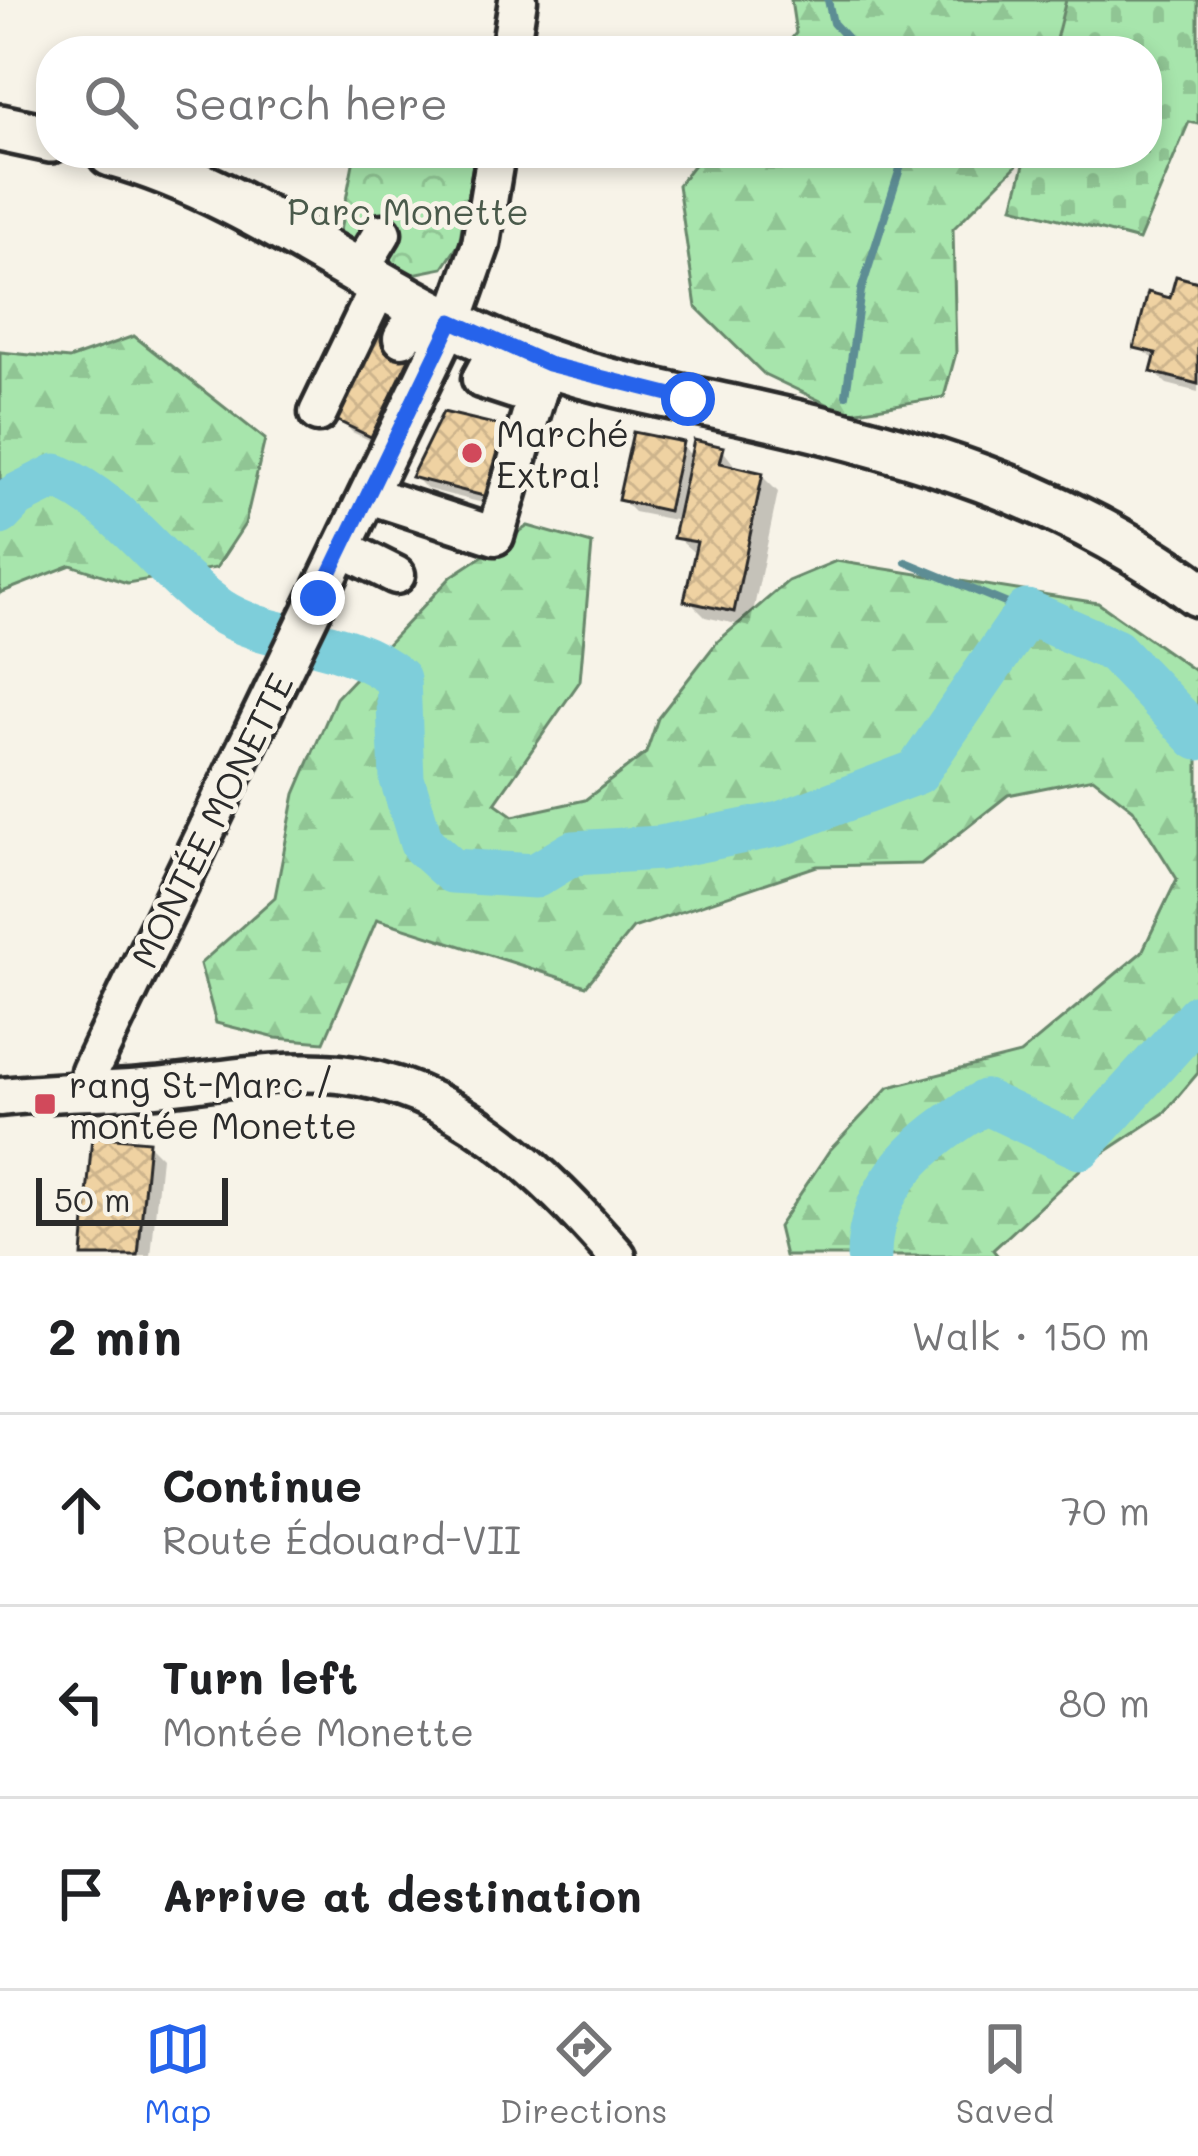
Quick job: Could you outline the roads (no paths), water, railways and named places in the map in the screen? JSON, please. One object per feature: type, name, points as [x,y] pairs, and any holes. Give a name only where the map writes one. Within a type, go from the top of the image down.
[{"type":"main road","points":[[0,128],[36,136]]},
{"type":"main road","points":[[154,168],[374,262],[452,321],[499,345],[542,381],[840,434],[982,476],[1087,522],[1198,593]]},
{"type":"street","points":[[512,36],[518,0]]},
{"type":"street","name":"MONTÉE MONETTE","points":[[88,1089],[90,1071],[452,321],[481,244],[471,192],[486,168]]},
{"type":"street","points":[[318,413],[374,262]]},
{"type":"street","points":[[402,338],[406,332],[452,321]]},
{"type":"street","points":[[369,494],[495,536],[542,381]]},
{"type":"street","points":[[342,548],[396,574]]},
{"type":"street","points":[[0,1097],[323,1073],[401,1088],[459,1115],[522,1157],[617,1256]]},
{"type":"waterway","points":[[828,0],[833,23],[845,36]]},
{"type":"waterway","points":[[846,395],[861,291],[900,168]]},
{"type":"waterway","points":[[0,513],[16,496],[56,476],[101,503],[219,610],[260,629],[355,654],[398,679],[402,779],[422,844],[452,871],[535,876],[573,853],[660,848],[780,824],[917,772],[1027,612],[1115,651],[1198,738]]},
{"type":"waterway","points":[[0,482],[16,496]]},
{"type":"waterway","points":[[906,562],[1027,612]]},
{"type":"waterway","points":[[869,1256],[872,1230],[890,1184],[942,1130],[985,1102],[1080,1147],[1198,1016]]},
{"type":"place","name":"Marché Extra!","points":[[472,453]]},
{"type":"place","name":"rang St-Marc / montée Monette","points":[[45,1104]]},
{"type":"park label","name":"Parc Monette","points":[[408,210]]}]
